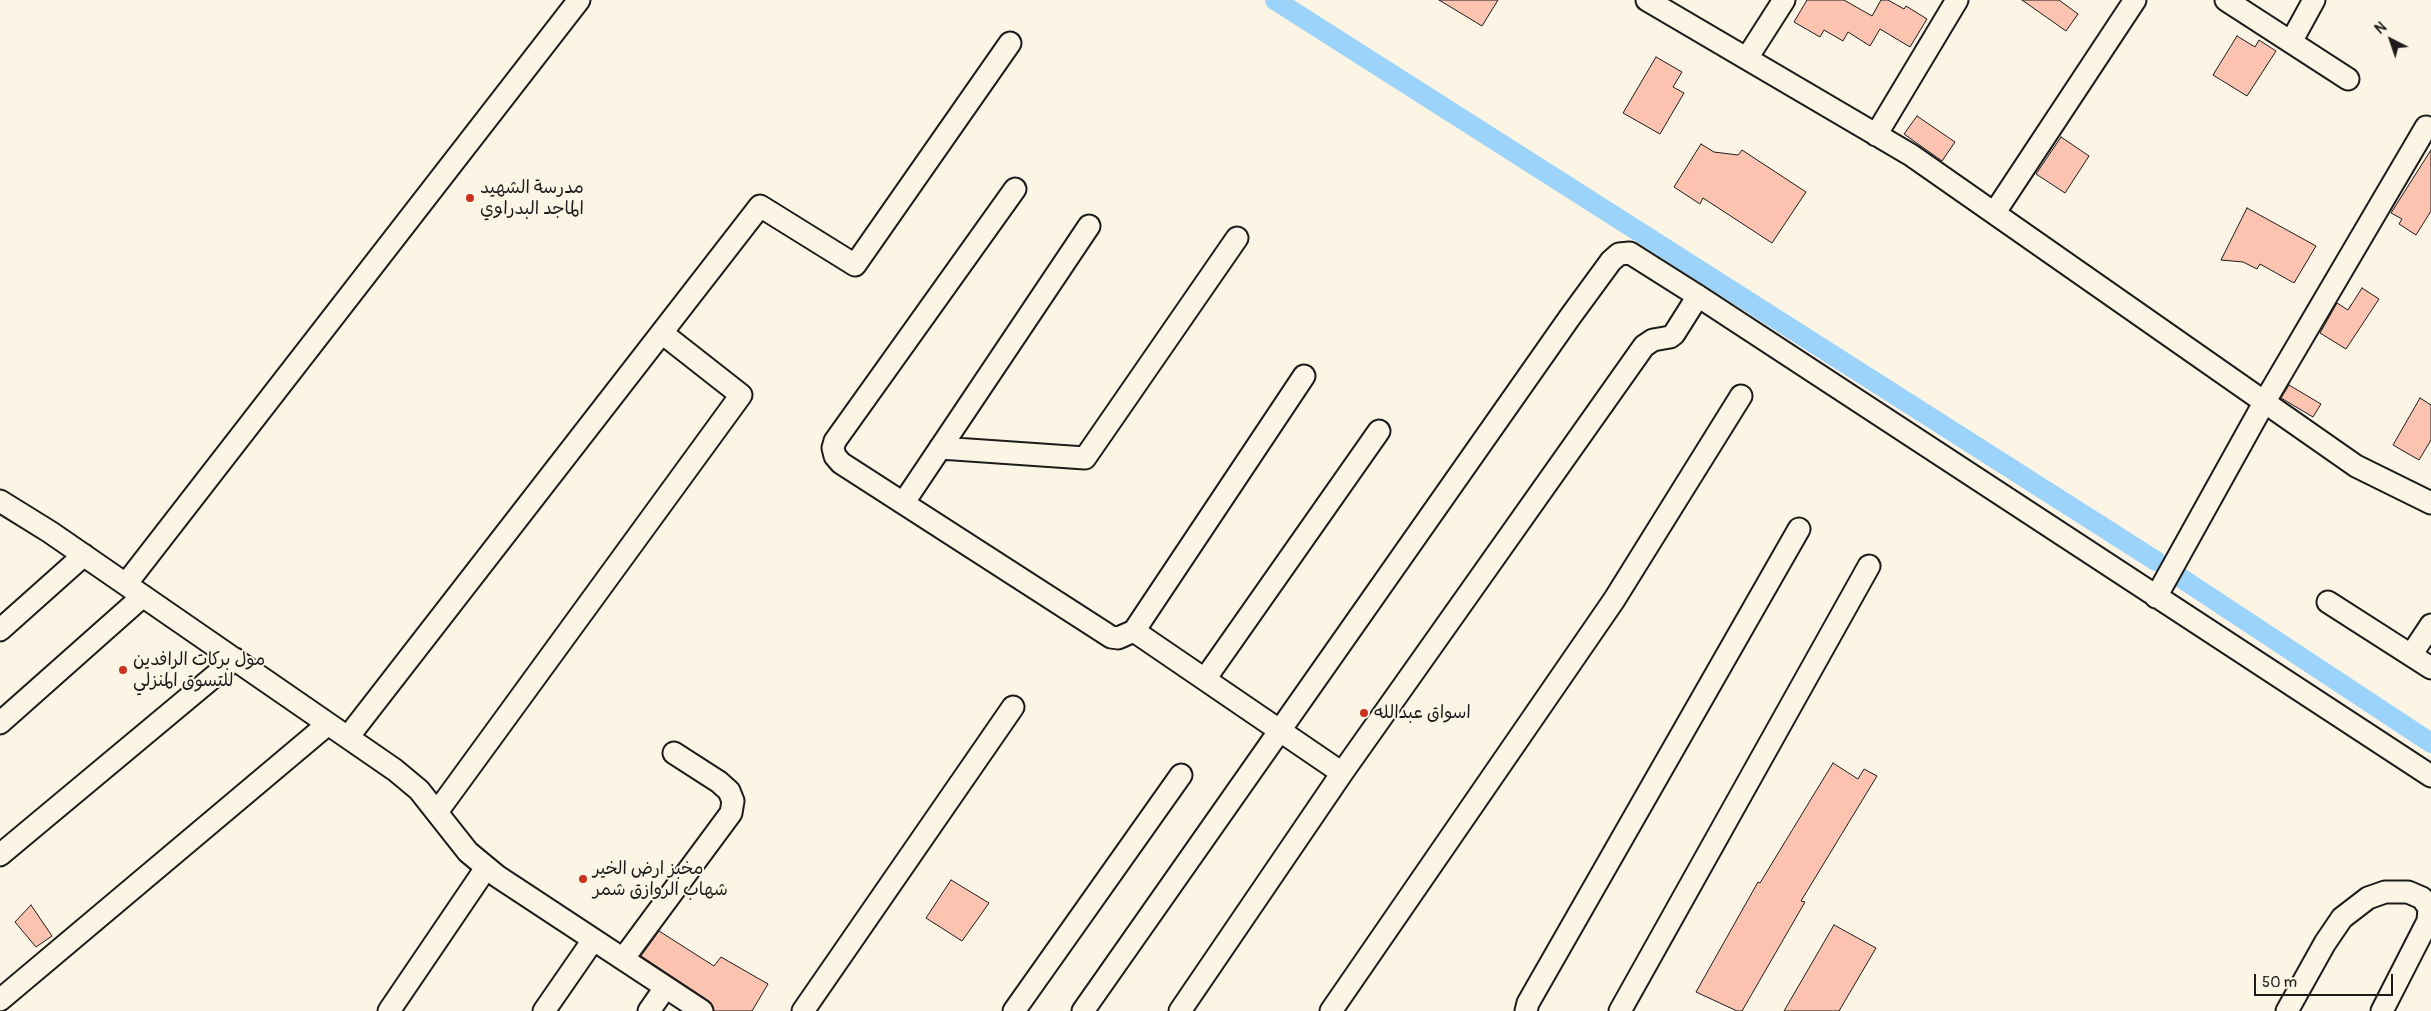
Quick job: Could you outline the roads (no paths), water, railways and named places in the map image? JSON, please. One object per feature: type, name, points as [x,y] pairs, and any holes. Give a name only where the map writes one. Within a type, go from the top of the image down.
[{"type":"street","points":[[126,584],[579,0]]},
{"type":"street","points":[[1647,0],[1911,155],[2356,466],[2431,503]]},
{"type":"street","points":[[1747,58],[1784,0]]},
{"type":"street","points":[[1876,134],[1957,0]]},
{"type":"street","points":[[1995,212],[2135,0]]},
{"type":"street","points":[[2226,0],[2348,79]]},
{"type":"street","points":[[2291,42],[2314,0]]},
{"type":"street","points":[[348,737],[760,206],[855,265],[1010,43]]},
{"type":"street","points":[[2156,597],[2265,401],[2426,128]]},
{"type":"street","points":[[1015,189],[835,441],[833,448],[835,456],[841,463],[1111,637],[1118,638],[1134,632],[1304,376]]},
{"type":"street","points":[[904,502],[1090,226]]},
{"type":"street","points":[[940,448],[1085,458],[1237,238]]},
{"type":"street","points":[[1083,1011],[1611,261],[1619,254],[1630,253],[1698,296],[2431,776]]},
{"type":"street","points":[[1180,1011],[1342,773],[1644,346],[1653,340],[1670,337],[1674,334],[1698,296]]},
{"type":"street","points":[[437,812],[742,395],[662,333]]},
{"type":"street","points":[[1331,1011],[1614,600],[1741,396]]},
{"type":"street","points":[[1205,679],[1378,431]]},
{"type":"street","points":[[0,501],[84,555],[348,737],[419,790],[468,852],[486,868],[702,1011]]},
{"type":"street","points":[[1526,1011],[1528,1003],[1799,529]]},
{"type":"street","points":[[0,630],[84,555]]},
{"type":"street","points":[[1620,1011],[1869,566]]},
{"type":"street","points":[[0,723],[143,596]]},
{"type":"street","points":[[2328,602],[2431,668]]},
{"type":"street","points":[[2411,655],[2431,625]]},
{"type":"street","points":[[1134,632],[1342,773]]},
{"type":"street","points":[[0,855],[235,659]]},
{"type":"street","points":[[803,1011],[1013,707]]},
{"type":"street","points":[[0,1000],[328,724]]},
{"type":"street","points":[[623,959],[731,813],[734,801],[729,791],[719,782],[674,753]]},
{"type":"street","points":[[1014,1011],[1181,775]]},
{"type":"street","points":[[389,1011],[486,868]]},
{"type":"street","points":[[2287,1011],[2325,943],[2342,918],[2368,898],[2385,892],[2408,892],[2422,898],[2430,908],[2428,921],[2382,1011]]},
{"type":"street","points":[[544,1011],[589,946]]},
{"type":"street","points":[[649,1011],[665,988]]},
{"type":"waterway","points":[[1275,0],[2156,561]]},
{"type":"waterway","points":[[2181,578],[2431,743]]},
{"type":"place","name":"مدرسة الشهيد الماجد البدراوي","points":[[470,198]]},
{"type":"place","name":"مول بركات الرافدين للتسوق المنزلي","points":[[123,670]]},
{"type":"place","name":"اسواق عبدالله","points":[[1364,713]]},
{"type":"place","name":"مخبز ارض الخير شهاب الروازق شمر","points":[[583,879]]}]
